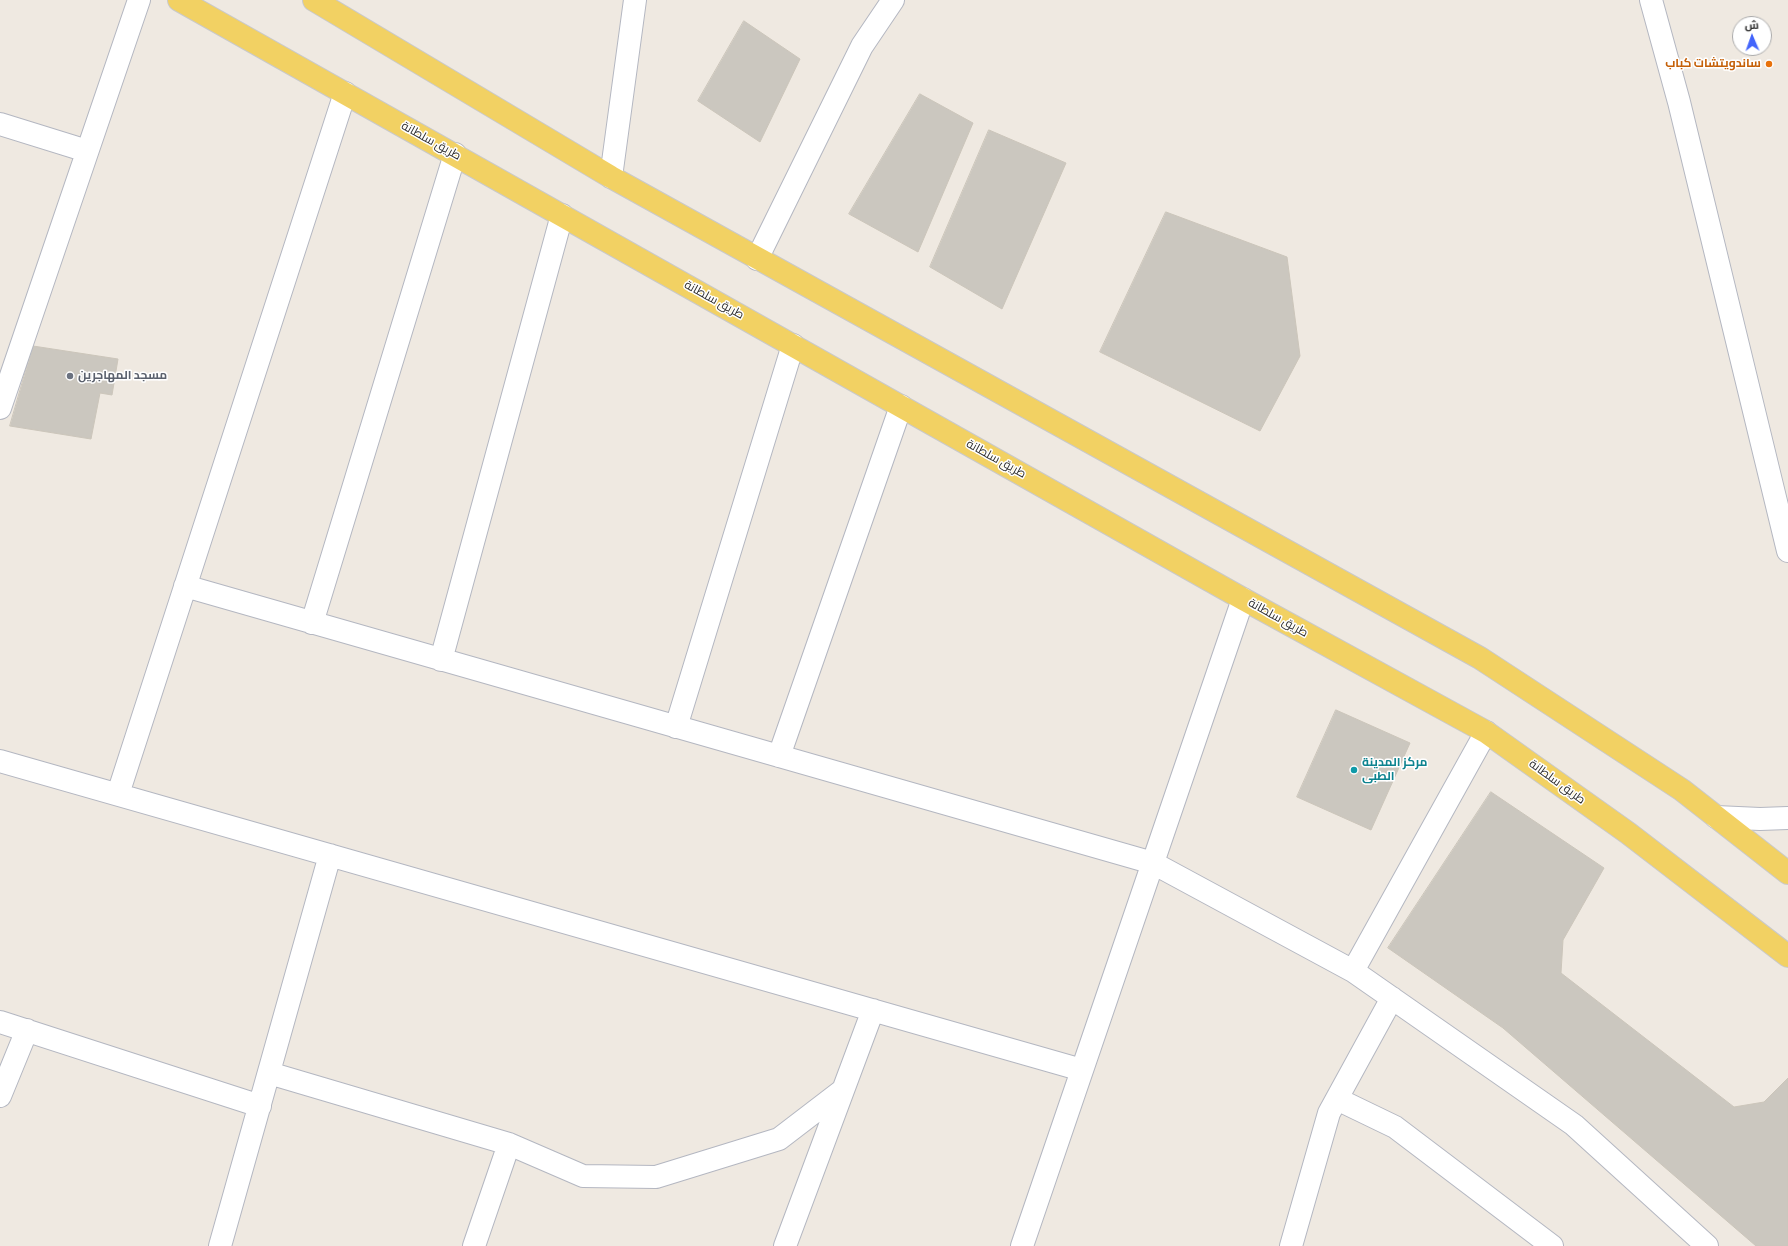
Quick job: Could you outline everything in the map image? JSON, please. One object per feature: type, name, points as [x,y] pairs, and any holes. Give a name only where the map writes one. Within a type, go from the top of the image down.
[{"type":"main road","name":"طريق سلطانة","points":[[179,0],[455,154],[1243,599],[1486,732],[1628,833],[1788,956]]},
{"type":"main road","points":[[314,0],[611,177],[1480,658],[1682,790],[1788,873]]},
{"type":"street","points":[[0,408],[139,0]]},
{"type":"street","points":[[611,177],[635,0]]},
{"type":"street","points":[[758,259],[862,46],[893,0]]},
{"type":"street","points":[[1651,0],[1679,102],[1783,513],[1788,551]]},
{"type":"street","points":[[118,794],[345,93]]},
{"type":"street","points":[[0,124],[87,151]]},
{"type":"street","points":[[312,623],[455,154]]},
{"type":"street","points":[[441,660],[562,215]]},
{"type":"street","points":[[676,726],[794,345]]},
{"type":"street","points":[[779,756],[901,406]]},
{"type":"street","points":[[185,586],[1153,863],[1352,971],[1392,998],[1574,1124],[1707,1246]]},
{"type":"street","points":[[1022,1246],[1243,599]]},
{"type":"street","points":[[1352,971],[1486,732]]},
{"type":"street","points":[[0,760],[1082,1070]]},
{"type":"street","points":[[1716,817],[1760,819],[1788,818]]},
{"type":"street","points":[[220,1246],[330,855]]},
{"type":"street","points":[[1292,1246],[1329,1113],[1392,998]]},
{"type":"street","points":[[785,1246],[874,1010]]},
{"type":"street","points":[[0,1022],[260,1106]]},
{"type":"street","points":[[0,1096],[26,1030]]},
{"type":"street","points":[[269,1073],[510,1144],[582,1176],[656,1177],[779,1139],[843,1090]]},
{"type":"street","points":[[1337,1099],[1395,1127],[1552,1246]]},
{"type":"street","points":[[474,1246],[510,1144]]},
{"type":"building","points":[[744,21],[800,59],[760,142],[698,101]]},
{"type":"building","points":[[920,94],[973,123],[918,252],[849,214]]},
{"type":"building","points":[[989,130],[1066,163],[1002,309],[930,267]]},
{"type":"building","points":[[1166,212],[1287,257],[1300,356],[1260,431],[1100,352]]},
{"type":"building","name":"مسجد المهاجرين","points":[[33,346],[118,359],[112,395],[100,393],[91,439],[10,426]]},
{"type":"building","name":"مرکز المدینة الطبی","points":[[1336,710],[1410,743],[1371,830],[1297,797]]},
{"type":"building","points":[[1491,792],[1604,868],[1563,940],[1561,973],[1734,1107],[1764,1102],[1788,1078],[1788,1246],[1756,1246],[1503,1028],[1388,948]]},
{"type":"place","name":"ساندويتشات كباب","points":[[1769,64]]},
{"type":"place","name":"مسجد المهاجرين","points":[[70,376]]},
{"type":"place","name":"مرکز المدینة الطبی","points":[[1354,770]]}]
